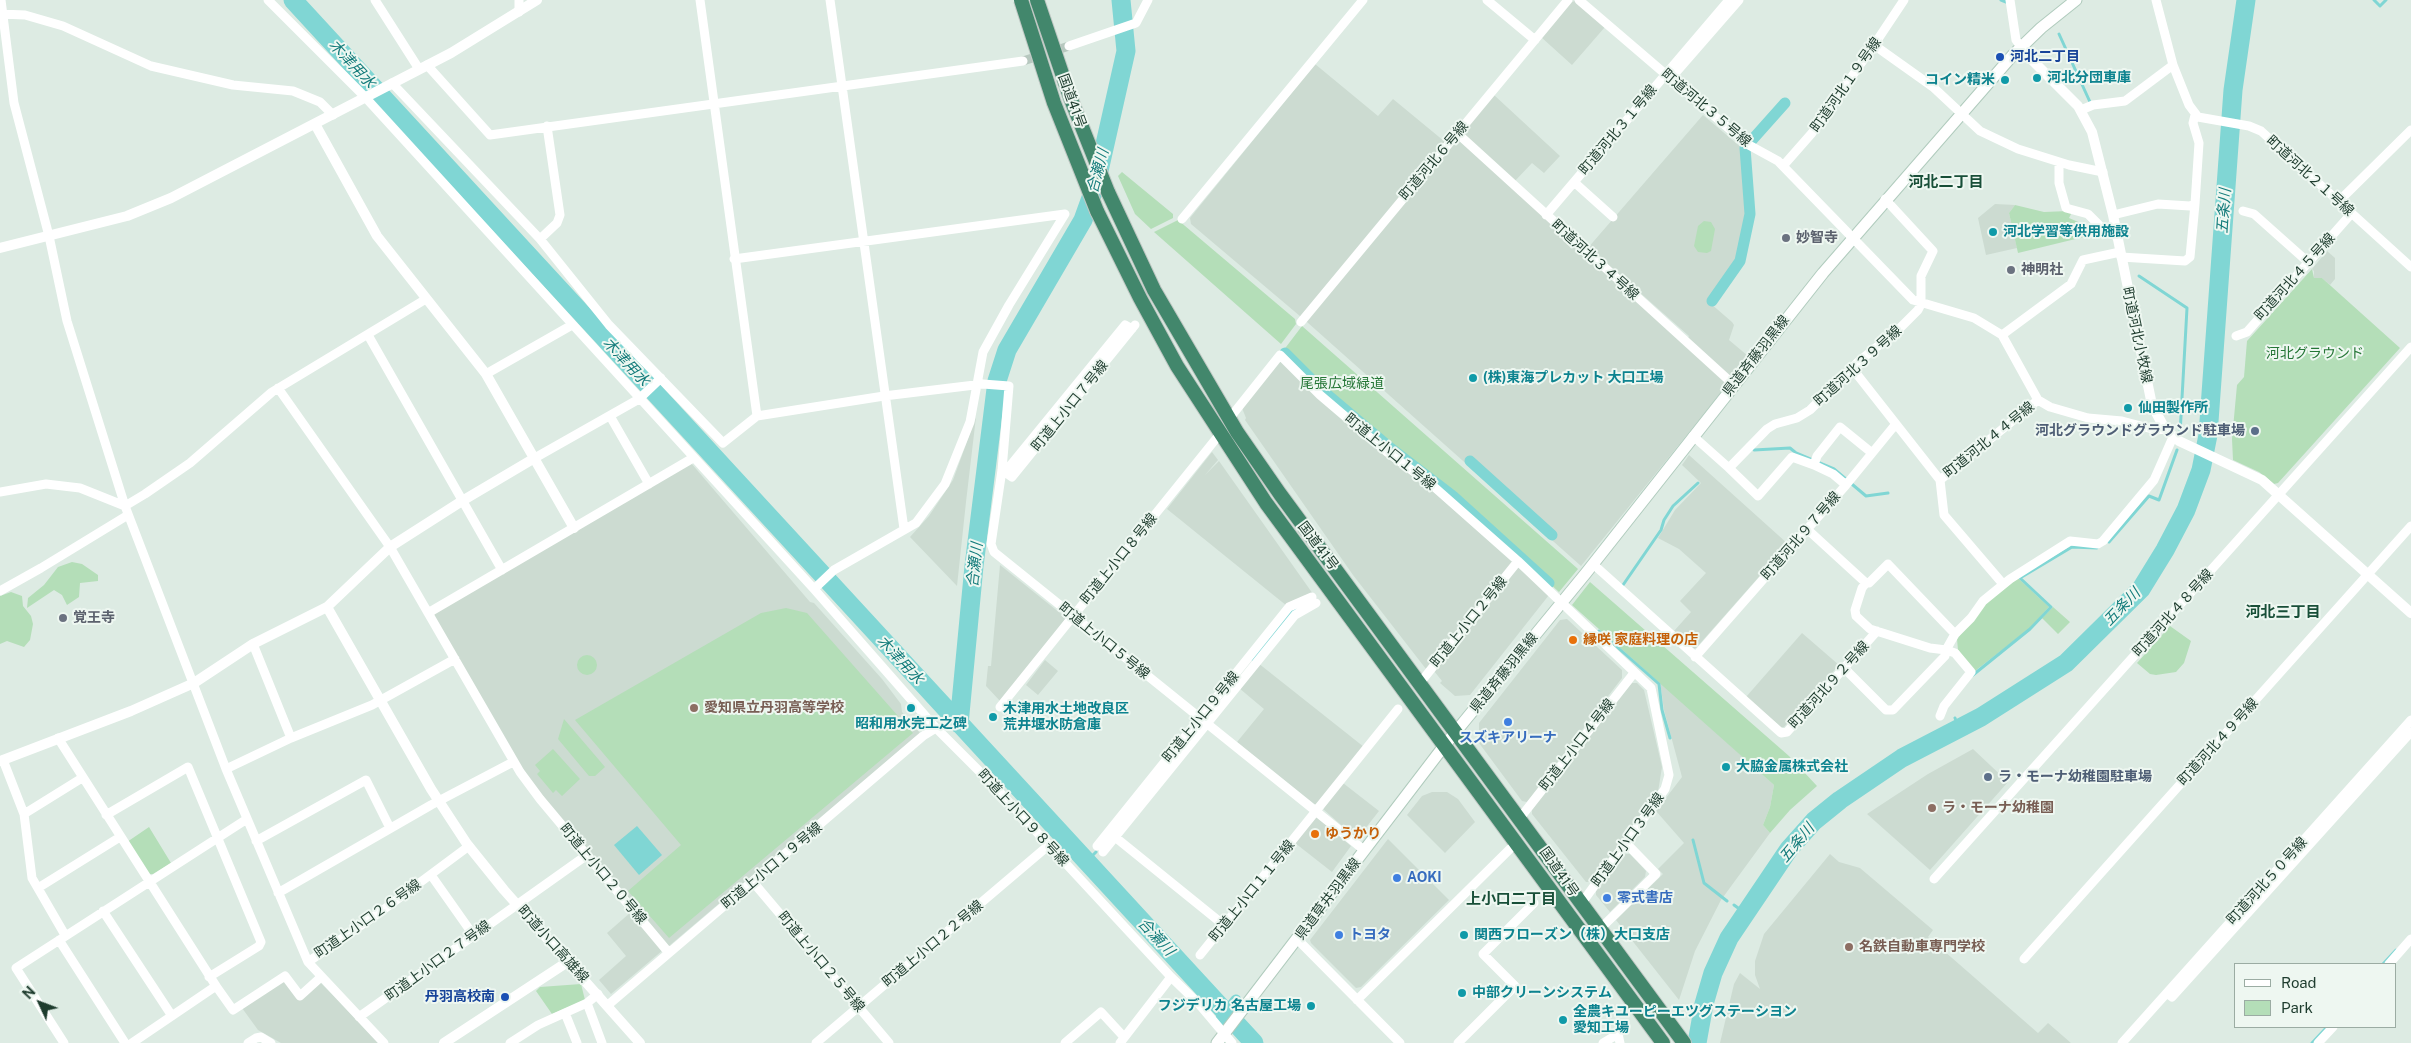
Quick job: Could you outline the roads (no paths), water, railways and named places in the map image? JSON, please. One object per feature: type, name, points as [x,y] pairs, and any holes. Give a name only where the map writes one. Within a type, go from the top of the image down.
[{"type":"highway","name":"国道41号","points":[[1021,0],[1054,103],[1089,192],[1140,298],[1177,366],[1219,434],[1266,504],[1663,1043]]},
{"type":"highway","name":"国道41号","points":[[1037,0],[1070,97],[1104,182],[1154,290],[1229,419],[1280,494],[1457,731],[1581,904],[1684,1043]]},
{"type":"main road","name":"県道斉藤羽黒線","points":[[1457,731],[1561,604],[1852,238],[2021,47],[2048,21],[2076,0]]},
{"type":"main road","name":"県道草井羽黒線","points":[[1224,1040],[1245,1006],[1457,731]]},
{"type":"street","points":[[1,0],[1,14],[14,103],[50,236],[67,321],[125,506],[226,769],[308,962]]},
{"type":"street","name":"町道上小口９８号線","points":[[268,0],[365,97],[693,458],[816,588],[936,728],[1171,977],[1199,1004],[1224,1040]]},
{"type":"street","points":[[375,0],[423,67],[490,135],[1023,61]]},
{"type":"street","points":[[519,0],[519,12]]},
{"type":"street","points":[[0,248],[149,208],[203,183],[390,85],[537,0]]},
{"type":"street","points":[[390,85],[540,239],[609,325],[723,443],[757,416],[700,0]]},
{"type":"street","points":[[830,0],[904,528]]},
{"type":"street","points":[[1069,46],[1136,24],[1148,0]]},
{"type":"street","points":[[1182,219],[1362,0]]},
{"type":"street","points":[[1487,0],[1535,40]]},
{"type":"street","name":"町道河北６号線","points":[[1301,322],[1568,0]]},
{"type":"street","name":"町道河北３５号線","points":[[1579,0],[1747,144],[1778,161],[1913,300],[1921,304],[1974,318],[2002,335],[2038,400]]},
{"type":"street","name":"町道河北３１号線","points":[[1546,215],[1669,76],[1729,0]]},
{"type":"street","points":[[1669,76],[1738,0]]},
{"type":"street","name":"町道河北１９号線","points":[[1783,166],[1812,133],[1904,0]]},
{"type":"street","points":[[2010,0],[2016,40],[2021,47]]},
{"type":"street","points":[[2002,335],[2071,284],[2082,260],[2120,254],[2185,262],[2190,257],[2199,143],[2192,123],[2195,114],[2189,105],[2173,64],[2156,0]]},
{"type":"street","points":[[1,14],[25,15],[63,26],[151,66],[233,85],[293,91],[320,102],[333,115]]},
{"type":"street","points":[[1874,45],[1914,72],[1973,126],[2009,146],[2059,162],[2103,172]]},
{"type":"street","name":"町道河北小牧線","points":[[2021,47],[2081,110],[2092,132],[2113,215],[2152,405],[2165,429],[2173,437],[2186,444],[2256,476],[2411,614]]},
{"type":"street","points":[[2081,110],[2093,105],[2125,101],[2173,64]]},
{"type":"street","name":"町道河北２１号線","points":[[2195,114],[2201,119],[2248,126],[2261,131],[2411,267]]},
{"type":"street","points":[[315,124],[377,236],[486,374],[574,528]]},
{"type":"street","points":[[540,239],[557,223],[560,214],[547,126]]},
{"type":"street","points":[[2338,202],[2411,130]]},
{"type":"street","name":"町道河北３４号線","points":[[1457,133],[1734,385]]},
{"type":"street","points":[[2059,162],[2059,183],[2066,208],[2088,214],[2107,233],[2117,236]]},
{"type":"street","points":[[1574,182],[1613,217]]},
{"type":"street","points":[[1885,200],[1933,251],[1921,276],[1921,304]]},
{"type":"street","points":[[2113,215],[2158,204],[2190,206],[2195,204]]},
{"type":"street","points":[[2243,211],[2254,214],[2309,263]]},
{"type":"street","points":[[734,259],[863,243],[1064,214],[983,352],[982,384],[970,422],[945,484],[916,523],[904,528],[832,572],[816,588]]},
{"type":"street","name":"町道河北４５号線","points":[[2236,336],[2246,332],[2351,214]]},
{"type":"street","points":[[125,506],[190,463],[278,388],[426,299]]},
{"type":"street","name":"町道河北３９号線","points":[[1728,468],[1767,429],[1775,424],[1797,418],[1810,410],[1852,368],[1899,329],[1918,310],[1921,304]]},
{"type":"street","points":[[486,374],[572,325]]},
{"type":"street","points":[[1003,471],[1125,325],[1134,327]]},
{"type":"street","points":[[368,335],[502,570]]},
{"type":"street","name":"町道河北４８号線","points":[[1934,879],[2411,347]]},
{"type":"street","name":"町道上小口１号線","points":[[1229,419],[1280,355],[1339,411],[1387,452],[1432,485],[1518,561],[1557,597],[1561,604]]},
{"type":"street","points":[[1852,368],[1940,480],[1944,515],[2003,584]]},
{"type":"street","points":[[125,1043],[62,938],[32,878],[24,814],[2,760],[131,711],[194,683],[253,644],[327,607],[390,547],[462,501],[639,399],[661,378]]},
{"type":"street","name":"町道上小口５号線","points":[[757,416],[884,396],[982,384],[1009,386],[1003,471],[991,544],[992,551],[1364,850]]},
{"type":"street","name":"町道上小口２０号線","points":[[278,388],[390,547],[513,762],[536,795],[669,953]]},
{"type":"street","points":[[2038,400],[2050,407],[2088,418],[2122,421],[2156,430],[2165,429]]},
{"type":"street","name":"町道河北４４号線","points":[[1940,480],[2038,400]]},
{"type":"street","points":[[610,416],[649,484]]},
{"type":"street","points":[[1846,485],[1895,425]]},
{"type":"street","points":[[1814,465],[1817,456],[1840,427],[1872,453]]},
{"type":"street","name":"町道上小口８号線","points":[[1000,707],[1219,434]]},
{"type":"street","points":[[1693,436],[1728,468]]},
{"type":"street","points":[[1844,668],[1886,710],[1893,710],[1945,656],[1946,650],[1955,634],[1971,618],[1983,601],[2003,584],[2070,541],[2098,544],[2103,541],[2154,480],[2173,437]]},
{"type":"street","name":"町道河北９７号線","points":[[1695,657],[1846,485],[1833,474],[1792,457],[1758,496],[1728,468]]},
{"type":"street","points":[[428,613],[693,458]]},
{"type":"street","points":[[0,492],[46,484],[80,488],[125,506]]},
{"type":"street","points":[[0,590],[41,568],[87,538],[102,532],[128,515]]},
{"type":"street","name":"町道河北４９号線","points":[[2024,959],[2411,526]]},
{"type":"street","points":[[1808,529],[1866,583]]},
{"type":"street","name":"町道上小口２号線","points":[[1420,683],[1518,561]]},
{"type":"street","points":[[1593,564],[1695,657]]},
{"type":"street","points":[[1940,716],[1944,706],[1971,672],[1955,653],[1930,648],[1870,629],[1856,616],[1854,610],[1862,588],[1888,564],[1955,634]]},
{"type":"street","points":[[1225,926],[1115,837],[1204,721],[1295,615],[1314,600]]},
{"type":"street","name":"町道上小口３号線","points":[[1561,604],[1651,688],[1669,775],[1665,789],[1581,904]]},
{"type":"street","name":"町道小口高雄線","points":[[327,607],[439,801],[468,845],[517,904],[640,1043]]},
{"type":"street","name":"町道河北９２号線","points":[[1695,657],[1779,732],[1787,732],[1877,631]]},
{"type":"street","points":[[253,644],[291,738]]},
{"type":"street","points":[[226,769],[291,738],[380,701],[455,659]]},
{"type":"street","name":"町道上小口４号線","points":[[1520,818],[1634,673]]},
{"type":"street","name":"町道上小口１１号線","points":[[1200,955],[1398,709]]},
{"type":"street","name":"町道河北５０号線","points":[[2122,1043],[2411,720]]},
{"type":"street","name":"町道上小口９号線","points":[[1115,837],[1100,849],[1204,721]]},
{"type":"street","name":"町道上小口１９号線","points":[[608,1005],[923,736],[936,728]]},
{"type":"street","points":[[2167,993],[2172,997],[2411,732]]},
{"type":"street","points":[[58,738],[230,1008],[233,1010],[285,976],[300,996],[321,977]]},
{"type":"street","points":[[278,893],[390,828],[513,762]]},
{"type":"street","points":[[106,815],[188,767],[261,942],[259,946],[209,977]]},
{"type":"street","points":[[24,814],[82,778]]},
{"type":"street","points":[[256,841],[366,780],[390,828]]},
{"type":"street","points":[[64,1043],[16,968],[247,819]]},
{"type":"street","points":[[38,888],[120,837]]},
{"type":"street","points":[[1357,1000],[1516,843]]},
{"type":"street","points":[[1600,929],[1656,874],[1626,843]]},
{"type":"street","name":"町道上小口２６号線","points":[[384,1043],[308,962],[431,875],[468,845]]},
{"type":"street","name":"町道上小口２２号線","points":[[816,1043],[1049,846]]},
{"type":"street","name":"町道上小口２７号線","points":[[359,1017],[587,855]]},
{"type":"street","points":[[431,875],[474,936]]},
{"type":"street","name":"町道上小口２５号線","points":[[753,882],[889,1043]]},
{"type":"street","points":[[1458,1043],[1515,986],[1483,954],[1534,903]]},
{"type":"street","points":[[103,911],[172,1016]]},
{"type":"street","points":[[2390,963],[2411,939]]},
{"type":"street","points":[[1297,940],[1400,1043]]},
{"type":"street","points":[[444,1043],[569,961]]},
{"type":"street","points":[[1065,1043],[1101,1012],[1122,1040],[1171,977]]},
{"type":"street","points":[[132,1043],[216,986]]},
{"type":"street","points":[[510,1043],[538,1025],[587,1003],[598,994]]},
{"type":"street","points":[[587,1003],[602,1043]]},
{"type":"street","points":[[565,1013],[577,1043]]},
{"type":"street","points":[[2318,1043],[2332,1028]]},
{"type":"street","points":[[248,1043],[256,1038],[261,1038],[271,1043]]},
{"type":"street","points":[[1603,1043],[1619,1039]]},
{"type":"water","points":[[637,826],[662,855],[639,875],[614,845]]},
{"type":"waterway","name":"木津用水","points":[[293,0],[1254,1043]]},
{"type":"waterway","name":"合瀬川","points":[[959,724],[974,566],[997,381],[1007,350],[1083,220],[1096,184],[1126,51],[1121,0]]},
{"type":"waterway","points":[[2001,0],[2006,2]]},
{"type":"waterway","name":"五条川","points":[[1697,1043],[1704,1004],[1713,973],[1729,938],[1789,849],[1814,821],[1840,800],[1902,758],[1981,717],[2066,663],[2141,589],[2165,550],[2186,510],[2201,470],[2208,435],[2233,90],[2246,0]]},
{"type":"waterway","points":[[2374,0],[2380,6],[2386,0]]},
{"type":"waterway","points":[[2059,34],[2090,102]]},
{"type":"waterway","points":[[1752,140],[1785,103]]},
{"type":"waterway","points":[[1712,301],[1740,261],[1750,214],[1745,148]]},
{"type":"waterway","points":[[2139,276],[2187,308],[2180,434]]},
{"type":"waterway","points":[[1285,353],[1323,391],[1388,446],[1453,496],[1549,583]]},
{"type":"waterway","points":[[1754,450],[1790,448],[1796,453],[1834,469],[1866,496],[1888,493]]},
{"type":"waterway","points":[[2109,542],[2149,496],[2159,500],[2177,450]]},
{"type":"waterway","points":[[1470,461],[1552,535]]},
{"type":"waterway","points":[[1623,585],[1661,530],[1664,520],[1673,506],[1698,483]]},
{"type":"waterway","points":[[1973,675],[2030,629],[2051,607],[2020,578],[2072,547],[2097,548]]},
{"type":"waterway","points":[[1253,660],[1292,611],[1298,609]]},
{"type":"waterway","points":[[1599,631],[1659,684],[1662,710],[1670,738]]},
{"type":"waterway","points":[[1955,718],[1959,728]]},
{"type":"waterway","points":[[1693,840],[1704,883],[1727,901]]},
{"type":"waterway","points":[[1087,861],[1096,852]]},
{"type":"waterway","points":[[1734,905],[1745,913]]},
{"type":"waterway","points":[[2384,963],[2396,950]]},
{"type":"waterway","name":"合瀬川","points":[[1218,1023],[1236,1000]]},
{"type":"waterway","points":[[2312,1043],[2326,1028]]},
{"type":"tunnel","points":[[1023,61],[1069,46]]},
{"type":"place","name":"河北二丁目","points":[[2000,57]]},
{"type":"place","name":"河北分団車庫","points":[[2037,78]]},
{"type":"place","name":"コイン精米","points":[[2005,80]]},
{"type":"place","name":"河北学習等供用施設","points":[[1993,232]]},
{"type":"place","name":"妙智寺","points":[[1786,238]]},
{"type":"place","name":"神明社","points":[[2011,270]]},
{"type":"place","name":"(株)東海プレカット 大口工場","points":[[1473,378]]},
{"type":"place","name":"仙田製作所","points":[[2128,408]]},
{"type":"place","name":"河北グラウンドグラウンド駐車場","points":[[2255,431]]},
{"type":"place","name":"覚王寺","points":[[63,618]]},
{"type":"place","name":"縁咲 家庭料理の店","points":[[1573,640]]},
{"type":"place","name":"愛知県立丹羽高等学校","points":[[694,708]]},
{"type":"place","name":"昭和用水完工之碑","points":[[911,708]]},
{"type":"place","name":"木津用水土地改良区 荒井堰水防倉庫","points":[[993,717]]},
{"type":"place","name":"スズキアリーナ","points":[[1508,722]]},
{"type":"place","name":"大脇金属株式会社","points":[[1726,767]]},
{"type":"place","name":"ラ・モーナ幼稚園駐車場","points":[[1988,777]]},
{"type":"place","name":"ラ・モーナ幼稚園","points":[[1932,808]]},
{"type":"place","name":"ゆうかり","points":[[1315,834]]},
{"type":"place","name":"AOKI","points":[[1397,878]]},
{"type":"place","name":"零式書店","points":[[1607,898]]},
{"type":"place","name":"トヨタ","points":[[1339,935]]},
{"type":"place","name":"関西フローズン（株）大口支店","points":[[1464,935]]},
{"type":"place","name":"名鉄自動車専門学校","points":[[1849,947]]},
{"type":"place","name":"中部クリーンシステム","points":[[1462,993]]},
{"type":"place","name":"丹羽高校南","points":[[505,997]]},
{"type":"place","name":"フジデリカ 名古屋工場","points":[[1311,1006]]},
{"type":"place","name":"全農キユーピーエツグステーシヨン 愛知工場","points":[[1563,1020]]},
{"type":"district","name":"河北二丁目","points":[[1946,182]]},
{"type":"district","name":"河北三丁目","points":[[2283,612]]},
{"type":"district","name":"上小口二丁目","points":[[1511,899]]},
{"type":"park label","name":"河北グラウンド","points":[[2315,354]]},
{"type":"park label","name":"尾張広域緑道","points":[[1342,384]]}]
